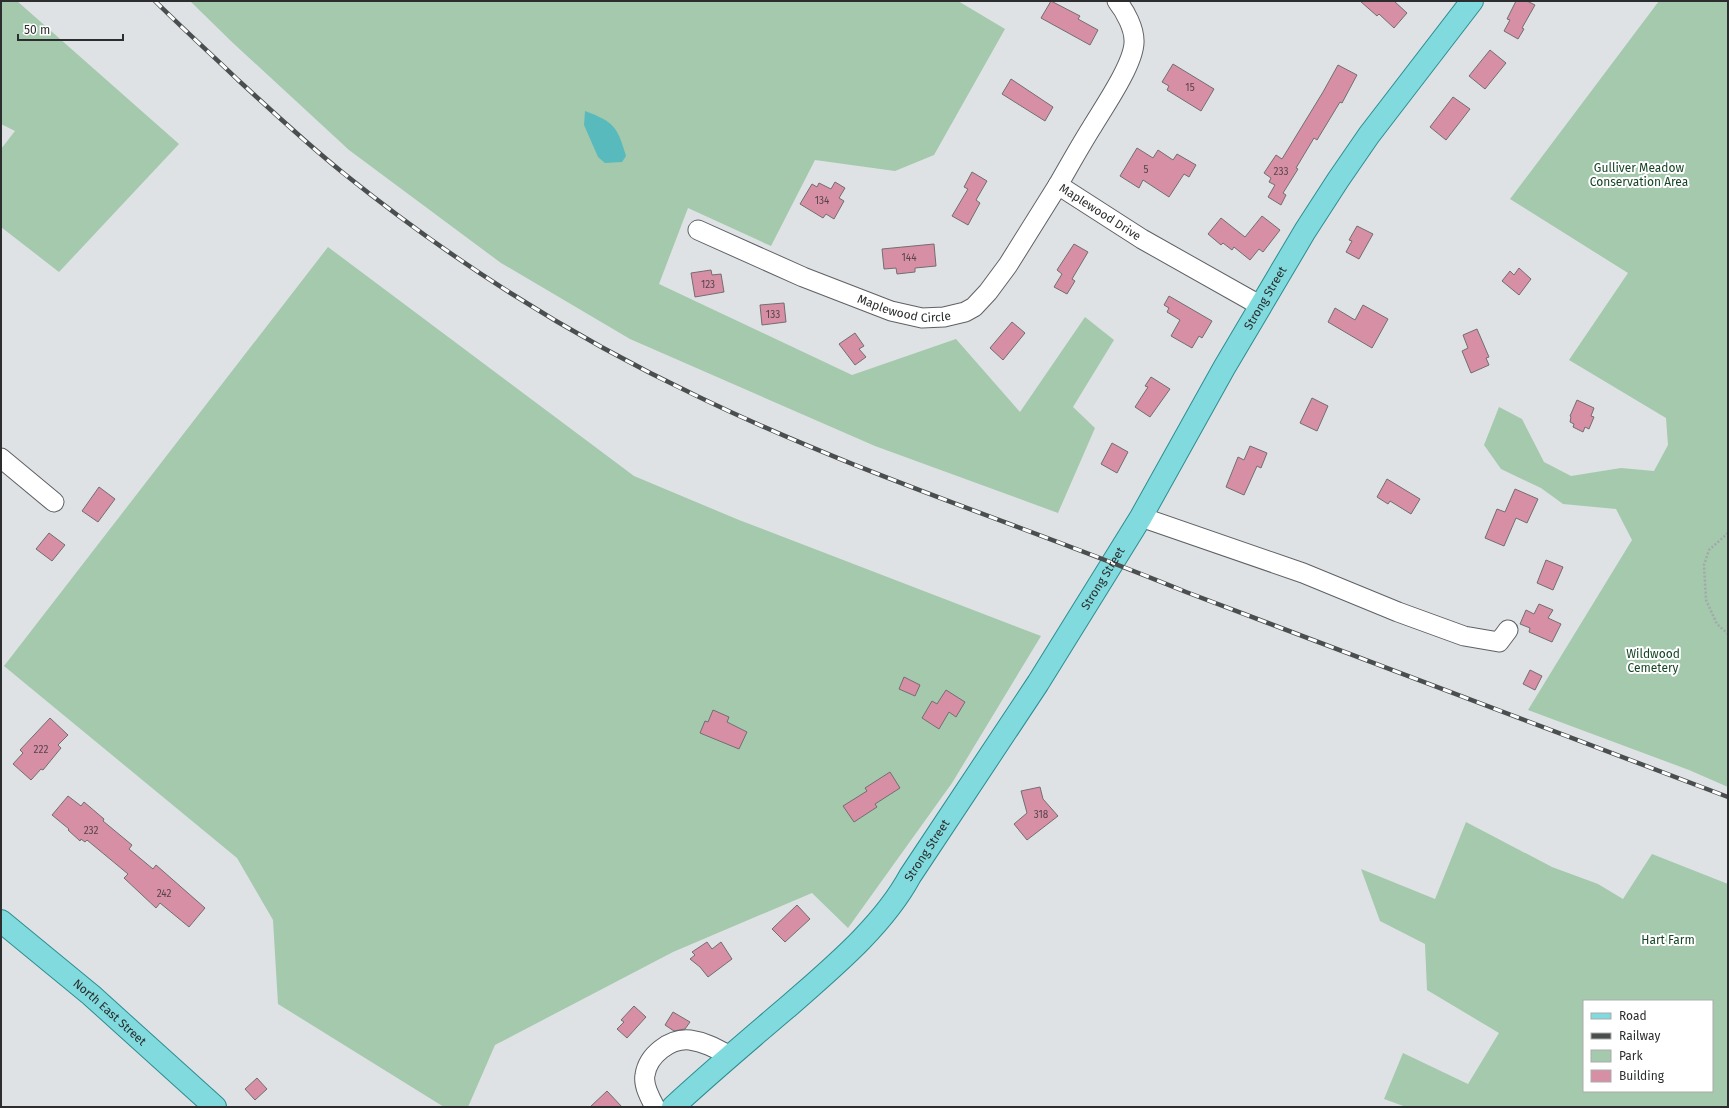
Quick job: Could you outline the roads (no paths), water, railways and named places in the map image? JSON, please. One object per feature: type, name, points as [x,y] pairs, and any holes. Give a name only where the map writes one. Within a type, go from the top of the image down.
[{"type":"main road","name":"Strong Street","points":[[673,1107],[817,981],[855,945],[900,895],[910,876],[1038,683],[1141,517],[1199,411],[1338,180],[1369,135],[1472,1]]},
{"type":"main road","name":"North East Street","points":[[1,922],[91,995],[215,1107]]},
{"type":"street","name":"Maplewood Drive","points":[[1117,1],[1125,13],[1132,31],[1134,42],[1132,53],[1112,94],[1058,185],[1142,239],[1261,306]]},
{"type":"street","name":"Maplewood Circle","points":[[698,230],[803,277],[892,311],[922,318],[944,317],[965,312],[974,307],[988,292],[1008,265],[1058,185]]},
{"type":"street","points":[[1,458],[54,502]]},
{"type":"street","points":[[1141,517],[1304,573],[1398,612],[1464,636],[1499,642],[1508,630]]},
{"type":"street","points":[[655,1107],[648,1094],[644,1076],[652,1060],[665,1046],[677,1041],[689,1040],[702,1042],[730,1056]]},
{"type":"water","points":[[585,111],[602,118],[617,131],[626,156],[622,162],[605,163],[598,157],[584,125]]},
{"type":"railway","points":[[155,1],[238,80],[302,138],[383,204],[469,266],[514,295],[559,323],[652,374],[758,424],[880,475],[1728,797]]},
{"type":"park label","name":"Gulliver Meadow Conservation Area","points":[[1639,175]]},
{"type":"park label","name":"Wildwood Cemetery","points":[[1653,661]]},
{"type":"park label","name":"Hart Farm","points":[[1668,940]]}]
